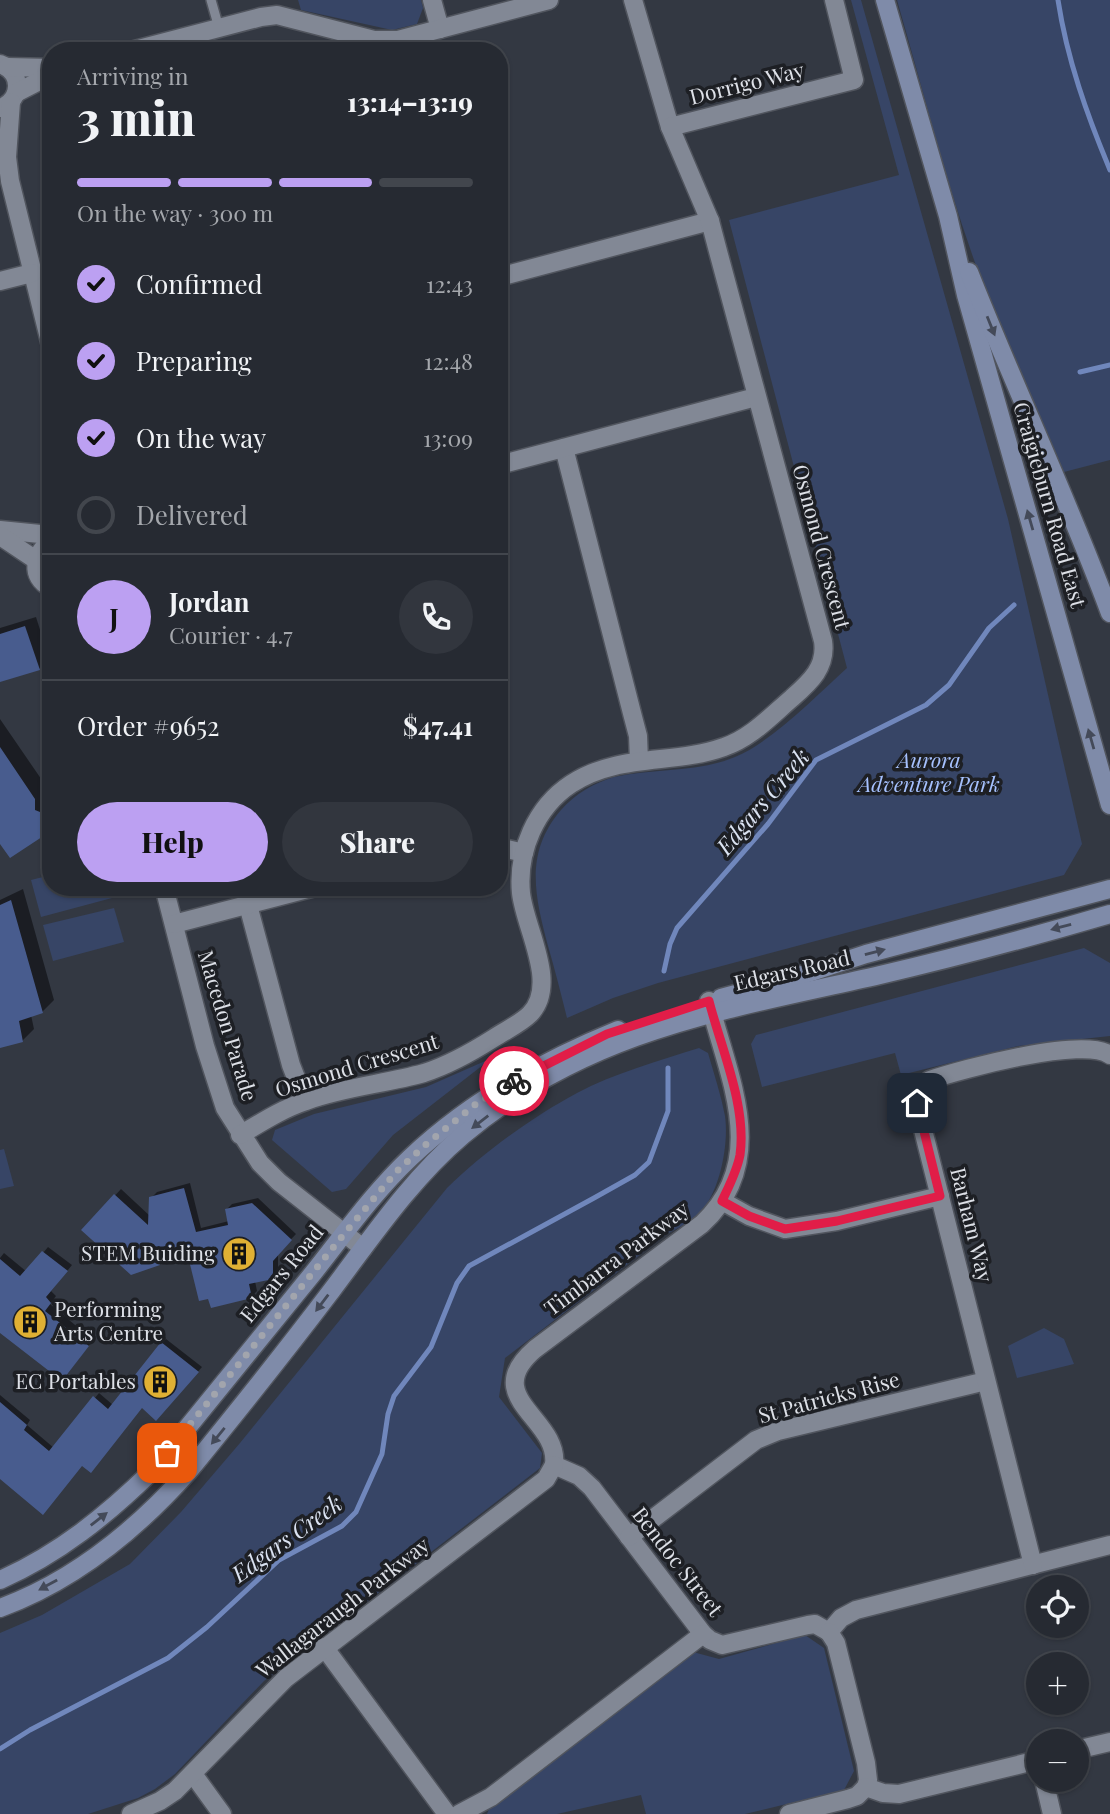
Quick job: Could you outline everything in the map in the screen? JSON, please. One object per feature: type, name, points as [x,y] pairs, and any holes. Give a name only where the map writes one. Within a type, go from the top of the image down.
[{"type":"main road","name":"Craigieburn Road East","points":[[885,0],[948,216],[965,295],[1110,805]]},
{"type":"main road","name":"Craigieburn Road East","points":[[948,216],[1010,374],[1069,506],[1110,613]]},
{"type":"main road","name":"Edgars Road","points":[[0,1608],[70,1573],[137,1525],[163,1500],[245,1402],[363,1248],[433,1165],[462,1136],[497,1109],[548,1076],[610,1046],[711,1007],[866,954],[1110,889]]},
{"type":"main road","name":"Edgars Road","points":[[0,1580],[25,1569],[74,1539],[117,1505],[153,1470],[344,1234],[410,1158],[476,1104],[533,1070],[628,1026],[882,974],[1110,914]]},
{"type":"street","points":[[432,0],[440,29]]},
{"type":"street","points":[[388,42],[549,0]]},
{"type":"street","points":[[633,0],[670,127]]},
{"type":"street","name":"Dorrigo Way","points":[[709,221],[670,127],[854,80],[834,0]]},
{"type":"street","points":[[182,42],[219,28],[296,10],[366,42]]},
{"type":"street","points":[[3,63],[42,67]]},
{"type":"street","points":[[3,63],[16,79],[9,101],[3,148],[42,311]]},
{"type":"street","points":[[9,101],[42,81]]},
{"type":"street","points":[[508,275],[709,221]]},
{"type":"street","name":"Osmond Crescent","points":[[240,1135],[281,1110],[306,1101],[440,1067],[464,1056],[529,1015],[541,994],[542,982],[522,894],[521,873],[524,853],[536,821],[546,806],[559,793],[592,772],[608,766],[705,752],[741,739],[806,686],[820,667],[824,657],[823,641],[709,221]]},
{"type":"street","points":[[0,281],[32,273]]},
{"type":"street","points":[[508,462],[757,397]]},
{"type":"street","points":[[564,448],[638,736],[639,761]]},
{"type":"street","points":[[0,530],[42,535]]},
{"type":"street","points":[[0,536],[36,560]]},
{"type":"street","points":[[42,547],[36,560],[36,570],[42,581]]},
{"type":"street","points":[[508,849],[524,853]]},
{"type":"street","name":"Macedon Parade","points":[[166,896],[218,1090],[240,1135],[278,1182],[363,1248]]},
{"type":"street","points":[[174,924],[247,905],[264,896]]},
{"type":"street","points":[[247,905],[290,1065],[306,1101]]},
{"type":"street","name":"Timbarra Parkway","points":[[554,1465],[554,1447],[520,1402],[514,1381],[519,1365],[657,1256],[702,1224],[722,1201],[736,1171],[741,1136],[740,1112],[711,1007]]},
{"type":"street","name":"Barham Way","points":[[1033,1565],[917,1103],[919,1090],[923,1085],[945,1075],[1019,1057],[1087,1048],[1103,1050],[1110,1055]]},
{"type":"street","points":[[722,1201],[749,1216],[785,1229],[837,1221],[940,1196]]},
{"type":"street","name":"St Patricks Rise","points":[[629,1536],[756,1440],[778,1431],[986,1381]]},
{"type":"street","name":"Bendoc Street","points":[[554,1465],[584,1479],[710,1640],[722,1645],[815,1624],[830,1632]]},
{"type":"street","name":"Wallagaraugh Parkway","points":[[131,1814],[160,1801],[193,1774],[286,1678],[546,1479],[554,1465]]},
{"type":"street","points":[[789,1814],[857,1796],[866,1787],[868,1780],[836,1643],[830,1632],[841,1618],[856,1609],[1110,1545]]},
{"type":"street","points":[[459,1814],[491,1797],[703,1634]]},
{"type":"street","points":[[324,1647],[447,1814]]},
{"type":"street","points":[[1089,1747],[1110,1742]]},
{"type":"street","points":[[866,1787],[892,1795],[908,1793],[1026,1763]]},
{"type":"street","points":[[193,1774],[222,1814]]},
{"type":"street","points":[[1047,1792],[1052,1814]]},
{"type":"lane","points":[[211,0],[219,28]]},
{"type":"green space","points":[[298,0],[421,0],[423,8],[417,24],[392,30],[301,10]]},
{"type":"green space","name":"Aurora Adventure Park","points":[[851,0],[861,0],[1008,519],[1082,844],[1064,875],[658,983],[613,998],[567,1018],[539,910],[536,876],[542,842],[549,826],[561,810],[585,790],[614,777],[706,766],[735,757],[779,729],[847,668],[729,220],[899,175]]},
{"type":"green space","points":[[897,0],[1110,0],[1110,460],[1064,472],[998,322],[966,238]]},
{"type":"green space","points":[[42,877],[42,896],[112,898],[41,917],[31,880]]},
{"type":"green space","points":[[114,908],[124,942],[53,961],[43,925]]},
{"type":"green space","points":[[1084,948],[1110,963],[1110,1036],[1018,1046],[901,1075],[895,1053],[762,1087],[751,1044],[756,1035]]},
{"type":"green space","points":[[699,1048],[708,1053],[722,1100],[726,1127],[718,1181],[706,1205],[699,1214],[667,1234],[505,1358],[499,1397],[542,1453],[540,1468],[264,1681],[175,1774],[155,1789],[138,1798],[88,1814],[0,1814],[0,1633],[42,1615],[130,1564],[181,1512],[240,1443],[447,1188],[476,1162],[526,1124],[577,1093],[621,1073]]},
{"type":"green space","points":[[492,1058],[393,1135],[346,1189],[332,1192],[272,1140],[275,1130],[314,1114],[426,1087]]},
{"type":"green space","points":[[4,1149],[14,1186],[0,1189],[0,1150]]},
{"type":"green space","points":[[1044,1328],[1064,1339],[1074,1364],[1017,1378],[1008,1346]]},
{"type":"green space","points":[[805,1635],[824,1648],[854,1771],[844,1790],[745,1814],[646,1814],[641,1795],[557,1814],[487,1814],[489,1809],[693,1652],[719,1659]]},
{"type":"building","points":[[25,626],[40,670],[0,682],[0,634]]},
{"type":"building","points":[[0,747],[35,799],[35,810],[42,813],[42,837],[10,858],[0,844]]},
{"type":"building","points":[[11,900],[43,1013],[19,1021],[23,1042],[0,1048],[0,905]]},
{"type":"building","points":[[184,1188],[196,1232],[228,1225],[225,1209],[252,1203],[292,1240],[273,1261],[273,1279],[249,1284],[252,1298],[211,1308],[208,1299],[199,1301],[185,1244],[162,1251],[160,1265],[131,1275],[81,1230],[114,1194],[148,1225],[149,1197]]},
{"type":"building","name":"Performing Arts Centre","points":[[42,1251],[68,1271],[46,1297],[51,1303],[45,1311],[89,1346],[62,1381],[0,1333],[0,1259],[20,1276]]},
{"type":"building","points":[[161,1342],[199,1372],[156,1421],[142,1408],[91,1473],[82,1466],[43,1515],[0,1479],[0,1402],[27,1425],[24,1430],[49,1451],[93,1396],[108,1409]]},
{"type":"waterway","name":"Edgars Creek","points":[[1058,0],[1079,86],[1110,170]]},
{"type":"waterway","name":"Edgars Creek","points":[[1080,372],[1110,365]]},
{"type":"waterway","name":"Edgars Creek","points":[[664,971],[677,928],[768,824],[816,760],[926,705],[949,685],[989,628],[1014,605]]},
{"type":"waterway","name":"Edgars Creek","points":[[0,1749],[30,1730],[168,1658],[207,1627],[279,1560],[342,1526],[356,1512],[382,1454],[388,1414],[394,1396],[431,1347],[457,1283],[469,1266],[635,1175],[649,1162],[668,1111],[668,1068]]},
{"type":"way so far","points":[[167,1453],[396,1172],[476,1104],[514,1081]]},
{"type":"place","name":"STEM Buiding","points":[[239,1254]]},
{"type":"place","name":"Performing Arts Centre","points":[[30,1322]]},
{"type":"place","name":"EC Portables","points":[[160,1382]]},
{"type":"route","points":[[514,1081],[607,1034],[709,1001],[740,1112],[740,1156],[722,1201],[749,1216],[785,1229],[837,1221],[940,1196],[917,1103]]}]
